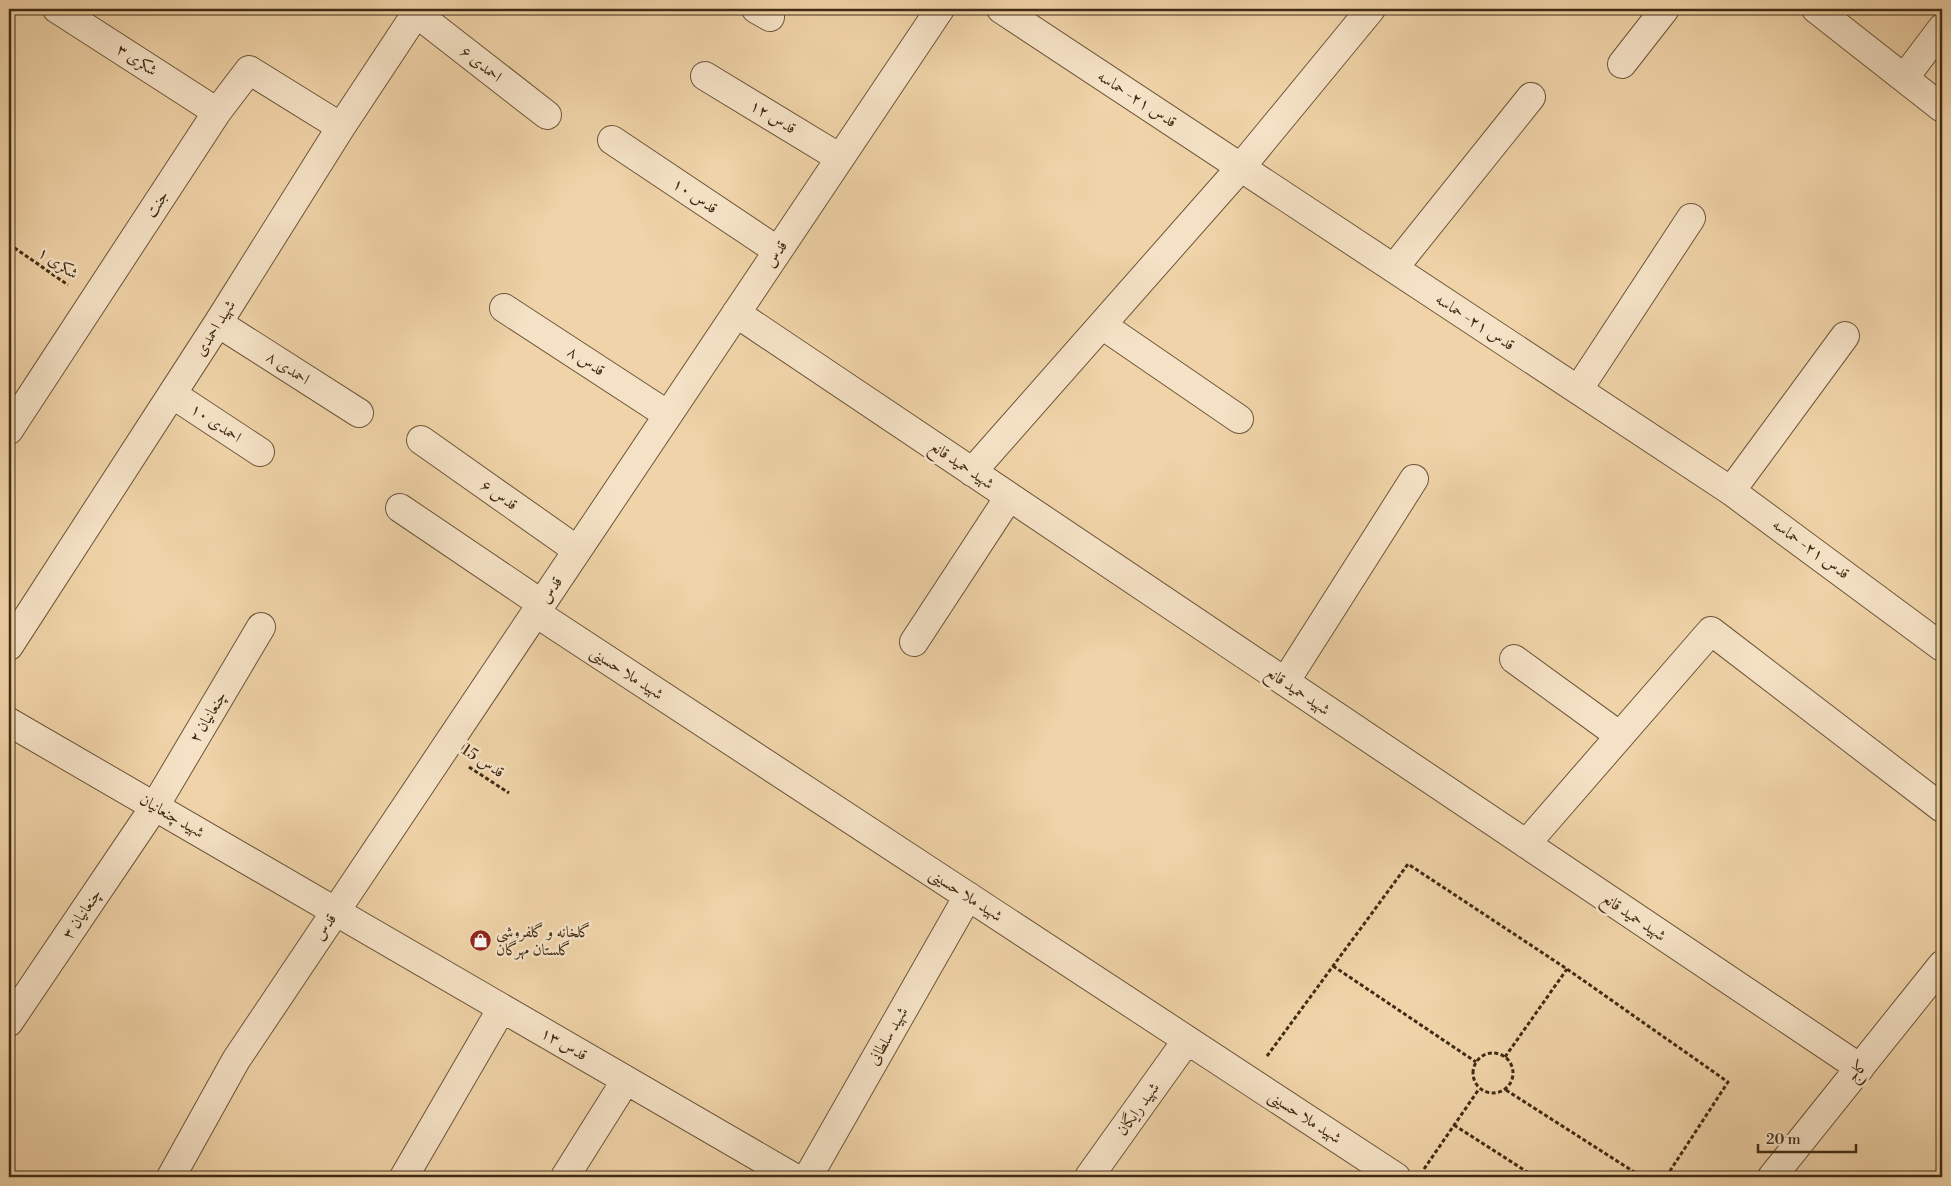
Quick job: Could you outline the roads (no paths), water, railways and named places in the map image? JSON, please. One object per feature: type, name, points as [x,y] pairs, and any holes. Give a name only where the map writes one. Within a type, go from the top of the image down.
[{"type":"street","name":"شکری ۳","points":[[57,9],[218,112]]},
{"type":"street","name":"قدس ۲۱- حماسه","points":[[1001,9],[1731,491],[1942,646]]},
{"type":"street","points":[[972,472],[1241,167],[1371,9]]},
{"type":"street","points":[[1622,64],[1665,9]]},
{"type":"street","points":[[1816,9],[1942,108]]},
{"type":"street","name":"احمدی ۶","points":[[417,11],[547,115]]},
{"type":"street","name":"شهید احمدی","points":[[9,646],[218,323],[341,126],[417,11]]},
{"type":"street","name":"قدس","points":[[171,1177],[236,1060],[840,158],[929,12]]},
{"type":"street","points":[[1904,77],[1942,28]]},
{"type":"street","name":"جنت","points":[[9,430],[218,112],[249,70],[341,126]]},
{"type":"street","name":"قدس ۱۲","points":[[705,76],[840,158]]},
{"type":"street","points":[[1394,268],[1531,97]]},
{"type":"street","name":"قدس ۱۰","points":[[612,140],[778,251]]},
{"type":"street","points":[[1578,390],[1691,218]]},
{"type":"street","name":"قدس ۸","points":[[504,308],[668,415]]},
{"type":"street","name":"شهید حمید قانع","points":[[736,313],[1860,1068]]},
{"type":"street","name":"احمدی ۸","points":[[218,323],[359,414]]},
{"type":"street","points":[[1102,325],[1239,419]]},
{"type":"street","points":[[1731,491],[1845,336]]},
{"type":"street","name":"احمدی ۱۰","points":[[172,394],[260,452]]},
{"type":"street","name":"قدس ۶","points":[[422,440],[577,550]]},
{"type":"street","points":[[1284,682],[1414,479]]},
{"type":"street","points":[[914,642],[1009,497]]},
{"type":"street","name":"شهید ملا حسینی","points":[[400,508],[539,608],[968,896],[1396,1177]]},
{"type":"street","name":"چنعانیان ۲","points":[[155,806],[260,627]]},
{"type":"street","points":[[1526,844],[1711,631],[1942,808]]},
{"type":"street","points":[[1514,659],[1620,736]]},
{"type":"street","name":"شهید چنعانیان","points":[[9,722],[336,911]]},
{"type":"street","name":"چنعانیان ۳","points":[[9,1022],[155,806]]},
{"type":"street","name":"شهید سلطانی","points":[[808,1177],[968,896]]},
{"type":"street","name":"قدس ۱۳","points":[[336,911],[793,1177]]},
{"type":"street","name":"کاج","points":[[1772,1177],[1942,965]]},
{"type":"street","points":[[404,1177],[502,1008]]},
{"type":"street","name":"شهید رایگان","points":[[1089,1177],[1187,1040]]},
{"type":"street","points":[[565,1177],[626,1080]]},
{"type":"place","name":"گلخانه و گلفروشی گلستان مهرگان","points":[[480,941]]}]
